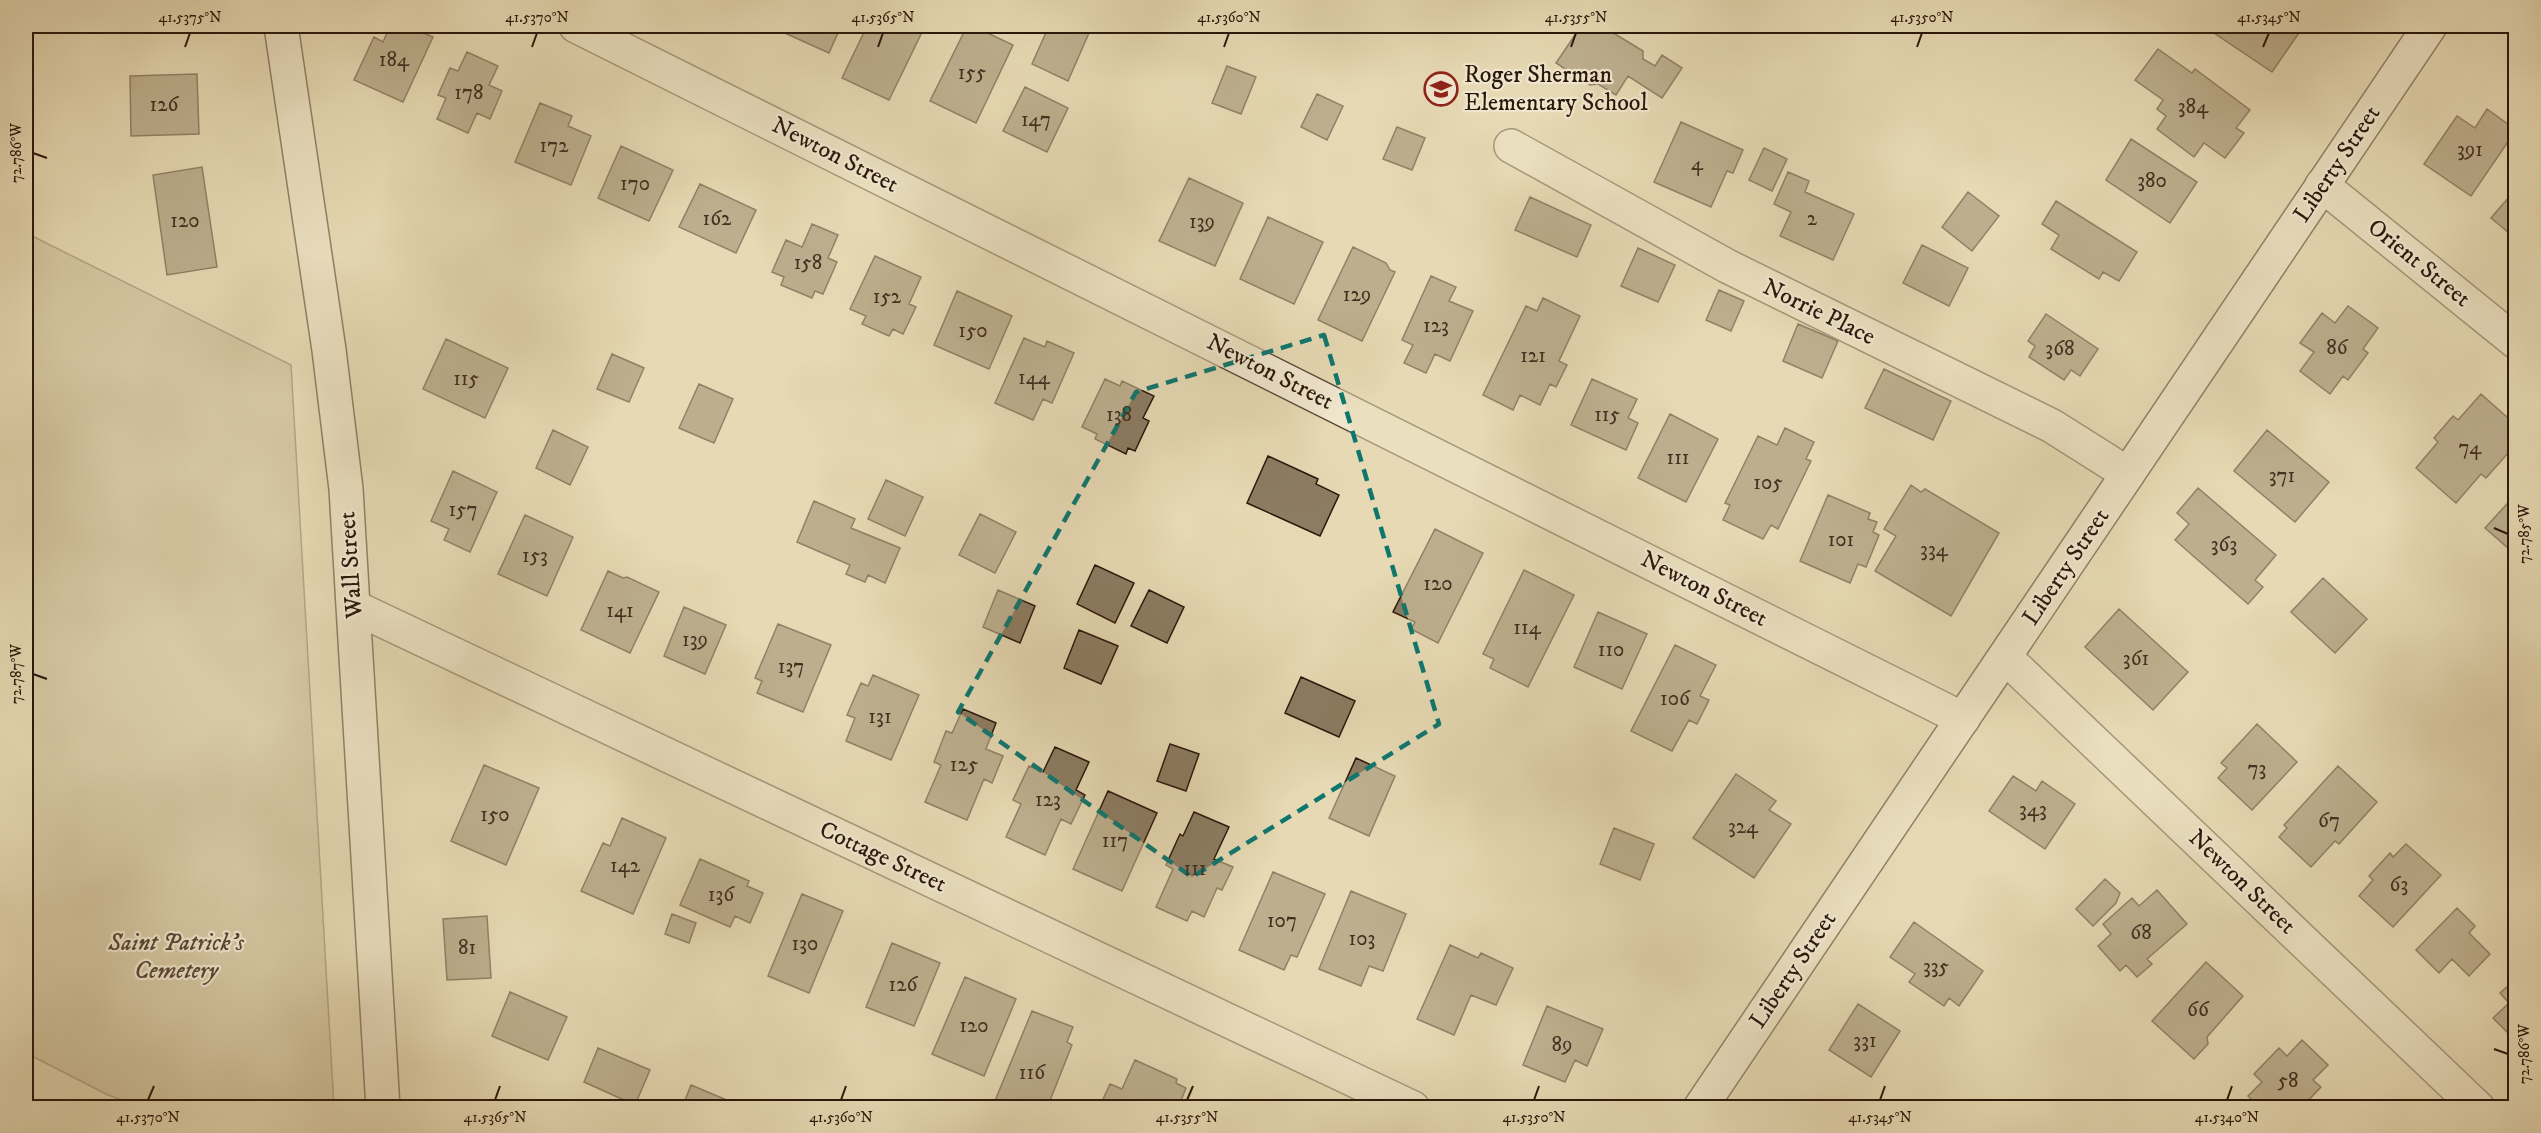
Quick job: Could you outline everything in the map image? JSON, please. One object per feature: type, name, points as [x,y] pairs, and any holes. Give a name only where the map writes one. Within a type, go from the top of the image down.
[{"type":"street","name":"Wall Street","points":[[281,26],[329,351],[346,489],[383,1107]]},
{"type":"street","name":"Newton Street","points":[[576,26],[1964,719]]},
{"type":"street","name":"Liberty Street","points":[[1700,1107],[2430,26]]},
{"type":"street","name":"Norrie Place","points":[[1511,146],[1737,271],[2052,426],[2128,474]]},
{"type":"street","name":"Orient Street","points":[[2322,185],[2516,342]]},
{"type":"street","name":"Cottage Street","points":[[354,607],[1413,1107]]},
{"type":"street","name":"Newton Street","points":[[2006,657],[2478,1107]]},
{"type":"highlighted area","points":[[1324,335],[1439,724],[1192,877],[958,712],[1136,392]]},
{"type":"green space","name":"Saint Patrick's Cemetery","points":[[26,233],[291,365],[334,1107],[141,1107],[108,1095],[26,1053]]},
{"type":"building","points":[[390,26],[407,26],[433,37],[403,102],[354,80],[374,37],[383,42]]},
{"type":"building","points":[[769,26],[841,26],[829,53]]},
{"type":"building","points":[[867,26],[925,26],[889,100],[842,78]]},
{"type":"building","points":[[967,26],[973,26],[1013,45],[976,123],[930,101]]},
{"type":"building","points":[[1057,26],[1092,26],[1068,81],[1032,64],[1048,28],[1054,31]]},
{"type":"building","points":[[1581,26],[1602,26],[1643,51],[1643,59],[1655,66],[1662,55],[1682,68],[1662,98],[1628,76],[1616,95],[1598,84],[1590,85],[1556,63]]},
{"type":"building","points":[[2218,26],[2303,27],[2272,72],[2214,33]]},
{"type":"building","points":[[2158,49],[2192,73],[2195,69],[2250,110],[2236,128],[2244,133],[2225,158],[2204,143],[2194,157],[2157,129],[2166,116],[2157,109],[2163,100],[2135,80]]},
{"type":"building","points":[[467,52],[498,66],[489,85],[502,91],[490,119],[477,113],[468,133],[437,119],[446,98],[438,95],[450,68],[458,71]]},
{"type":"building","points":[[1227,66],[1256,77],[1241,114],[1212,103]]},
{"type":"building","points":[[197,74],[199,134],[131,136],[130,76]]},
{"type":"building","points":[[1025,87],[1068,108],[1047,152],[1003,131]]},
{"type":"building","points":[[1317,94],[1343,106],[1327,140],[1301,127]]},
{"type":"building","points":[[540,103],[572,116],[568,126],[591,136],[571,185],[515,162]]},
{"type":"building","points":[[2487,109],[2516,130],[2471,196],[2424,164],[2457,116],[2475,128]]},
{"type":"building","points":[[1681,122],[1743,150],[1733,173],[1727,171],[1711,207],[1654,182]]},
{"type":"building","points":[[1397,127],[1425,138],[1412,170],[1383,159]]},
{"type":"building","points":[[2131,139],[2197,182],[2170,223],[2106,180]]},
{"type":"building","points":[[621,146],[673,170],[649,221],[598,198]]},
{"type":"building","points":[[1764,148],[1787,159],[1772,191],[1749,180]]},
{"type":"building","points":[[202,167],[217,267],[167,275],[153,175]]},
{"type":"building","points":[[1788,172],[1809,181],[1805,192],[1854,214],[1833,260],[1780,236],[1791,212],[1774,204]]},
{"type":"building","points":[[1189,178],[1243,203],[1215,266],[1159,241]]},
{"type":"building","points":[[700,184],[756,210],[736,253],[679,227]]},
{"type":"building","points":[[2516,189],[2516,239],[2491,218]]},
{"type":"building","points":[[1968,192],[1999,216],[1972,251],[1942,227]]},
{"type":"building","points":[[1530,197],[1591,225],[1577,257],[1515,230]]},
{"type":"building","points":[[2056,201],[2137,252],[2119,281],[2103,272],[2099,279],[2051,249],[2059,235],[2042,224]]},
{"type":"building","points":[[1268,217],[1323,242],[1294,304],[1240,279]]},
{"type":"building","points":[[812,224],[838,235],[828,258],[837,262],[823,294],[815,291],[812,298],[781,285],[784,277],[772,272],[786,240],[802,247]]},
{"type":"building","points":[[1922,245],[1968,268],[1949,306],[1903,283]]},
{"type":"building","points":[[1353,247],[1386,263],[1390,270],[1395,272],[1362,341],[1318,320]]},
{"type":"building","points":[[1638,248],[1675,265],[1658,302],[1621,286]]},
{"type":"building","points":[[875,256],[921,277],[909,304],[916,307],[903,334],[893,329],[889,336],[862,324],[866,316],[850,309]]},
{"type":"building","points":[[1431,276],[1456,287],[1449,301],[1473,311],[1450,361],[1435,354],[1426,373],[1404,363],[1413,345],[1402,340]]},
{"type":"building","points":[[1719,290],[1744,301],[1731,331],[1706,320]]},
{"type":"building","points":[[957,291],[1012,316],[989,369],[934,345]]},
{"type":"building","points":[[1543,298],[1580,316],[1559,361],[1567,365],[1556,387],[1550,384],[1540,405],[1520,395],[1513,410],[1483,395],[1526,306],[1537,311]]},
{"type":"building","points":[[2348,306],[2378,328],[2363,349],[2368,353],[2348,380],[2343,376],[2330,394],[2300,371],[2314,352],[2300,343],[2322,313],[2335,323]]},
{"type":"building","points":[[2046,314],[2098,349],[2080,376],[2071,370],[2064,380],[2029,357],[2035,346],[2028,341]]},
{"type":"building","points":[[1798,324],[1838,341],[1822,378],[1783,361]]},
{"type":"building","points":[[1024,338],[1045,347],[1047,341],[1074,353],[1052,403],[1043,399],[1033,420],[995,403]]},
{"type":"building","points":[[446,339],[508,368],[485,418],[423,389]]},
{"type":"building","points":[[612,354],[644,368],[629,402],[597,389]]},
{"type":"building","points":[[1884,369],[1951,401],[1933,440],[1865,408]]},
{"type":"building","points":[[1105,379],[1120,386],[1122,381],[1154,396],[1143,418],[1149,421],[1135,451],[1128,448],[1126,454],[1095,439],[1097,434],[1082,427]]},
{"type":"building","points":[[1592,379],[1637,399],[1628,418],[1638,423],[1626,450],[1571,425]]},
{"type":"building","points":[[699,384],[733,399],[714,443],[679,428]]},
{"type":"building","points":[[2481,394],[2516,425],[2516,444],[2486,478],[2481,474],[2456,503],[2416,468],[2438,442],[2434,438],[2453,416],[2458,420]]},
{"type":"building","points":[[1670,414],[1718,439],[1686,502],[1638,478]]},
{"type":"building","points":[[1785,428],[1814,442],[1806,459],[1811,461],[1778,529],[1771,525],[1763,539],[1723,520],[1730,505],[1725,503],[1758,436],[1777,445]]},
{"type":"building","points":[[553,430],[588,447],[570,485],[536,468]]},
{"type":"building","points":[[2267,430],[2329,482],[2295,522],[2234,471]]},
{"type":"building","points":[[1268,456],[1318,479],[1316,484],[1339,495],[1320,536],[1247,503]]},
{"type":"building","points":[[453,471],[497,492],[470,552],[444,540],[449,529],[431,521]]},
{"type":"building","points":[[886,480],[923,497],[905,536],[868,519]]},
{"type":"building","points":[[1911,485],[1921,492],[1925,489],[1999,533],[1951,616],[1875,571],[1896,536],[1884,529]]},
{"type":"building","points":[[2198,488],[2276,555],[2255,580],[2263,587],[2248,604],[2175,540],[2189,524],[2177,513]]},
{"type":"building","points":[[2516,494],[2516,555],[2485,528]]},
{"type":"building","points":[[1828,495],[1870,513],[1868,519],[1877,522],[1873,532],[1879,535],[1866,567],[1858,564],[1850,583],[1800,561]]},
{"type":"building","points":[[814,501],[855,519],[851,528],[900,548],[885,583],[868,575],[865,582],[846,574],[850,565],[797,542]]},
{"type":"building","points":[[980,514],[1016,532],[995,573],[959,555]]},
{"type":"building","points":[[525,515],[573,537],[547,596],[498,574]]},
{"type":"building","points":[[1435,529],[1483,553],[1438,643],[1411,629],[1415,622],[1393,612]]},
{"type":"building","points":[[1095,565],[1134,583],[1115,623],[1077,604]]},
{"type":"building","points":[[1524,570],[1574,595],[1528,687],[1490,668],[1494,659],[1483,654]]},
{"type":"building","points":[[608,571],[659,592],[630,653],[581,630]]},
{"type":"building","points":[[2323,578],[2367,619],[2335,653],[2291,612]]},
{"type":"building","points":[[998,590],[1035,606],[1020,643],[983,627]]},
{"type":"building","points":[[1149,590],[1184,607],[1167,643],[1131,626]]},
{"type":"building","points":[[684,607],[726,625],[705,674],[664,656]]},
{"type":"building","points":[[2119,609],[2188,672],[2153,710],[2085,647]]},
{"type":"building","points":[[1598,612],[1647,634],[1622,689],[1574,667]]},
{"type":"building","points":[[778,624],[831,645],[803,712],[757,693],[762,681],[755,678]]},
{"type":"building","points":[[1079,630],[1118,646],[1101,684],[1064,668]]},
{"type":"building","points":[[1675,645],[1716,665],[1700,696],[1709,700],[1697,724],[1689,720],[1672,751],[1631,731]]},
{"type":"building","points":[[873,675],[919,695],[891,760],[846,741],[855,718],[847,715],[861,683],[868,686]]},
{"type":"building","points":[[1301,677],[1355,701],[1339,737],[1285,713]]},
{"type":"building","points":[[963,709],[996,723],[986,749],[1003,756],[992,783],[984,779],[967,820],[925,802],[941,765],[934,762],[946,731],[952,733]]},
{"type":"building","points":[[2257,724],[2297,762],[2252,810],[2218,778],[2227,768],[2221,763]]},
{"type":"building","points":[[1170,744],[1199,754],[1186,791],[1157,781]]},
{"type":"building","points":[[1055,747],[1089,762],[1076,790],[1085,795],[1071,824],[1061,819],[1045,855],[1006,837],[1021,804],[1013,800],[1029,766],[1043,772]]},
{"type":"building","points":[[1356,758],[1395,776],[1369,836],[1329,818]]},
{"type":"building","points":[[484,765],[539,788],[506,865],[451,841]]},
{"type":"building","points":[[2338,766],[2377,802],[2339,844],[2335,841],[2311,867],[2279,837],[2287,828],[2284,825]]},
{"type":"building","points":[[1736,774],[1776,801],[1769,810],[1791,824],[1754,878],[1693,838]]},
{"type":"building","points":[[2013,776],[2036,791],[2042,781],[2075,804],[2045,849],[1989,811]]},
{"type":"building","points":[[1108,791],[1157,813],[1122,891],[1073,869]]},
{"type":"building","points":[[1194,812],[1229,827],[1214,859],[1233,867],[1222,890],[1217,888],[1204,917],[1192,911],[1187,921],[1156,907],[1173,869],[1166,865],[1180,834],[1183,836]]},
{"type":"building","points":[[622,818],[666,838],[633,914],[581,891],[603,843],[610,846]]},
{"type":"building","points":[[1614,828],[1654,844],[1640,880],[1600,864]]},
{"type":"building","points":[[2406,844],[2441,875],[2393,927],[2359,896],[2373,880],[2369,876],[2390,853],[2393,857]]},
{"type":"building","points":[[700,859],[749,881],[747,886],[763,893],[750,923],[735,916],[730,927],[680,905]]},
{"type":"building","points":[[1273,872],[1325,894],[1297,957],[1291,955],[1284,970],[1239,950]]},
{"type":"building","points":[[2105,879],[2120,893],[2116,903],[2093,926],[2076,909]]},
{"type":"building","points":[[2157,890],[2187,924],[2147,959],[2152,964],[2137,977],[2126,965],[2120,971],[2098,946],[2111,934],[2103,924],[2132,898],[2139,906]]},
{"type":"building","points":[[1351,891],[1406,914],[1383,971],[1369,966],[1361,986],[1319,969]]},
{"type":"building","points":[[802,894],[843,911],[809,993],[768,976]]},
{"type":"building","points":[[2457,908],[2475,926],[2469,933],[2490,954],[2469,976],[2452,959],[2439,973],[2416,950]]},
{"type":"building","points":[[672,914],[696,923],[689,943],[665,934]]},
{"type":"building","points":[[487,916],[491,978],[447,980],[443,919]]},
{"type":"building","points":[[1914,922],[1983,971],[1959,1006],[1949,998],[1944,1006],[1909,982],[1915,974],[1890,957]]},
{"type":"building","points":[[892,943],[940,963],[914,1026],[866,1007]]},
{"type":"building","points":[[1450,945],[1478,958],[1481,953],[1513,968],[1496,1005],[1471,995],[1454,1035],[1417,1019]]},
{"type":"building","points":[[2206,962],[2243,996],[2207,1037],[2208,1044],[2194,1059],[2152,1021]]},
{"type":"building","points":[[965,977],[1016,999],[984,1076],[932,1054]]},
{"type":"building","points":[[2516,979],[2516,1041],[2493,1018],[2509,1003],[2500,993]]},
{"type":"building","points":[[510,992],[567,1017],[548,1060],[492,1036]]},
{"type":"building","points":[[1858,1004],[1900,1031],[1871,1077],[1829,1050]]},
{"type":"building","points":[[1547,1006],[1603,1029],[1587,1066],[1575,1060],[1565,1082],[1523,1065]]},
{"type":"building","points":[[1032,1011],[1073,1027],[1067,1042],[1072,1045],[1047,1108],[992,1108]]},
{"type":"building","points":[[2302,1040],[2328,1065],[2313,1080],[2321,1087],[2301,1108],[2292,1108],[2289,1105],[2286,1108],[2260,1108],[2248,1096],[2262,1082],[2254,1074],[2279,1048],[2287,1056]]},
{"type":"building","points":[[598,1048],[650,1070],[635,1105],[584,1082]]},
{"type":"building","points":[[1135,1060],[1177,1079],[1176,1083],[1186,1088],[1178,1108],[1099,1108],[1110,1084],[1122,1089]]},
{"type":"building","points":[[691,1085],[729,1101],[726,1108],[682,1108]]},
{"type":"place","name":"Roger Sherman Elementary School","points":[[1441,89]]}]
